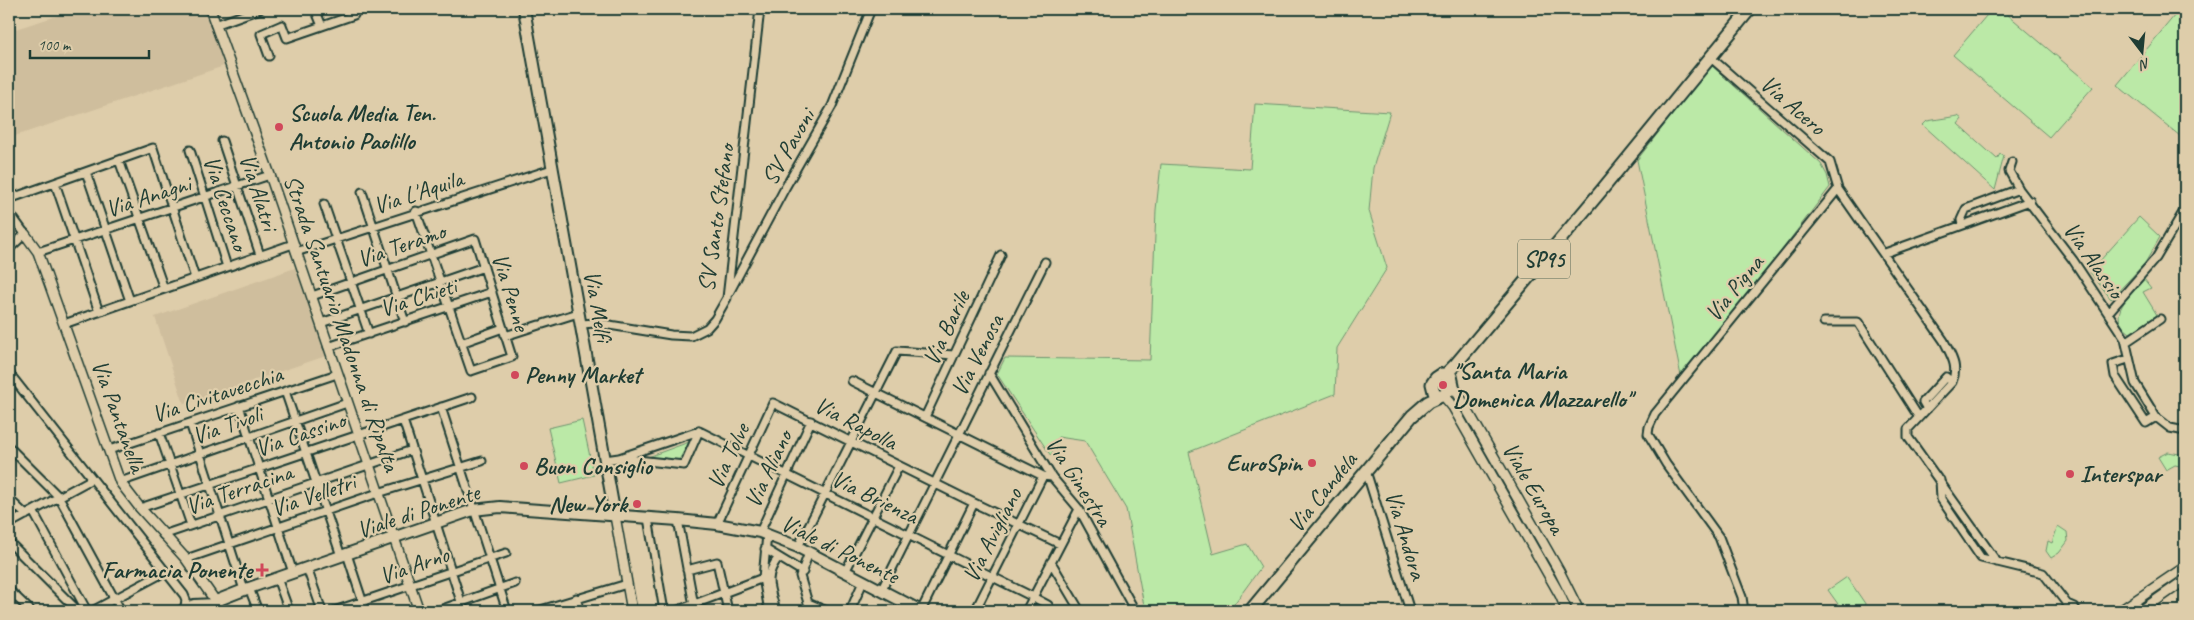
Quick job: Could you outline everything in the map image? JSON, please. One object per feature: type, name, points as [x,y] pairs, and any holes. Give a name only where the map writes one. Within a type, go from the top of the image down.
[{"type":"main road","name":"Via Melfi","points":[[524,9],[615,516]]},
{"type":"main road","name":"SP95","points":[[1710,57],[1750,9]]},
{"type":"main road","name":"Via Candela","points":[[1250,611],[1412,416],[1439,394],[1450,379],[1455,365],[1710,57]]},
{"type":"main road","name":"Via Candela","points":[[1439,394],[1435,379],[1450,379]]},
{"type":"main road","name":"Viale di Ponente","points":[[186,606],[215,605],[247,589],[473,510],[486,507],[500,507],[678,520],[717,524],[764,533],[798,547],[921,611]]},
{"type":"street","name":"Strada Santuario Madonna di Ripalta","points":[[210,9],[270,175],[419,611]]},
{"type":"street","points":[[216,25],[260,9]]},
{"type":"street","points":[[315,9],[322,26]]},
{"type":"street","points":[[269,56],[261,34],[282,25],[286,38],[354,15],[352,9]]},
{"type":"street","name":"SV Santo Stefano","points":[[580,324],[597,324],[671,335],[691,336],[707,328],[715,319],[727,298],[760,9]]},
{"type":"street","name":"SV Pavoni","points":[[727,298],[785,188],[832,106],[871,9]]},
{"type":"street","name":"Via Acero","points":[[1710,57],[1830,162],[1838,189]]},
{"type":"street","name":"Via Alatri","points":[[222,141],[260,255]]},
{"type":"street","points":[[9,199],[153,148],[195,278]]},
{"type":"street","name":"Via Ceccano","points":[[190,150],[227,267]]},
{"type":"street","points":[[119,160],[164,289]]},
{"type":"street","name":"Via Alassio","points":[[2012,162],[2009,171],[2019,189],[2073,260],[2126,342],[2128,359],[2135,383],[2156,417],[2170,428],[2185,431]]},
{"type":"street","name":"Via L'Aquila","points":[[64,324],[260,255],[336,238],[552,169]]},
{"type":"street","points":[[86,172],[130,301]]},
{"type":"street","name":"Via Anagni","points":[[38,252],[270,175]]},
{"type":"street","points":[[55,183],[99,312]]},
{"type":"street","points":[[1838,189],[1885,253],[1944,341],[1956,364],[1952,382],[1946,377],[1922,402],[1927,409],[1918,416],[1908,429],[1908,437],[1940,480],[1940,499],[1981,558],[2043,573],[2066,608],[2074,607],[2077,611]]},
{"type":"street","name":"Via Pigna","points":[[1744,611],[1742,597],[1719,537],[1666,464],[1648,434],[1649,427],[1655,414],[1838,189]]},
{"type":"street","points":[[1962,225],[1961,220],[1966,209],[2019,189]]},
{"type":"street","points":[[362,192],[405,322]]},
{"type":"street","points":[[1885,253],[2030,201]]},
{"type":"street","points":[[324,204],[368,334]]},
{"type":"street","points":[[2108,313],[2156,258],[2185,209]]},
{"type":"street","points":[[416,211],[462,343],[503,328]]},
{"type":"street","points":[[9,212],[25,234],[9,249]]},
{"type":"street","name":"Via Pantanella","points":[[25,234],[38,252],[120,482],[163,535],[186,559],[215,605]]},
{"type":"street","name":"Via Teramo","points":[[312,296],[475,239]]},
{"type":"street","name":"Via Penne","points":[[462,343],[471,371],[512,356],[475,239]]},
{"type":"street","name":"Via Barile","points":[[925,417],[1001,255]]},
{"type":"street","name":"Via Venosa","points":[[908,535],[1045,262]]},
{"type":"street","points":[[321,323],[484,267]]},
{"type":"street","name":"Via Chieti","points":[[328,347],[492,292]]},
{"type":"street","points":[[505,336],[578,313]]},
{"type":"street","points":[[2126,342],[2160,319]]},
{"type":"street","points":[[1824,322],[1858,322],[1918,416]]},
{"type":"street","points":[[798,547],[896,351],[954,355]]},
{"type":"street","name":"Via Alassio","points":[[2128,359],[2113,364],[2115,376],[2146,423],[2156,417]]},
{"type":"street","name":"Via Ginestra","points":[[989,372],[1052,477],[1079,509],[1135,611]]},
{"type":"street","points":[[9,373],[12,382],[165,572],[186,606]]},
{"type":"street","name":"Via Civitavecchia","points":[[108,450],[337,374]]},
{"type":"street","name":"Viale Europa","points":[[1450,379],[1579,611]]},
{"type":"street","points":[[852,381],[1043,476],[1052,477]]},
{"type":"street","points":[[285,391],[326,511],[363,603]]},
{"type":"street","name":"Viale Europa","points":[[1439,394],[1453,407],[1567,611]]},
{"type":"street","name":"Via Cassino","points":[[140,508],[472,397]]},
{"type":"street","name":"Via Tivoli","points":[[120,482],[347,403]]},
{"type":"street","name":"Via Rapolla","points":[[773,403],[974,503]]},
{"type":"street","name":"Via Tolve","points":[[717,524],[773,403]]},
{"type":"street","points":[[239,406],[293,573]]},
{"type":"street","points":[[441,407],[507,611]]},
{"type":"street","points":[[403,420],[464,611]]},
{"type":"street","name":"Via Aliano","points":[[769,611],[763,578],[764,533],[786,474],[811,421]]},
{"type":"street","points":[[190,423],[229,544],[258,611]]},
{"type":"street","points":[[605,460],[619,458],[699,431]]},
{"type":"street","points":[[619,458],[684,464],[699,431]]},
{"type":"street","name":"Via Brienza","points":[[699,431],[1033,596],[1048,605],[1051,611]]},
{"type":"street","points":[[159,433],[191,525]]},
{"type":"street","points":[[9,447],[59,497],[121,611]]},
{"type":"street","name":"Via Terracina","points":[[163,535],[412,450]]},
{"type":"street","name":"Via Velletri","points":[[186,559],[378,493],[482,461]]},
{"type":"street","points":[[845,572],[899,466]]},
{"type":"street","name":"Via Andora","points":[[1366,471],[1410,611]]},
{"type":"street","name":"Via Avigliano","points":[[975,611],[1043,476]]},
{"type":"street","points":[[9,524],[92,479]]},
{"type":"street","points":[[9,499],[26,515]]},
{"type":"street","points":[[921,611],[974,503],[1060,544]]},
{"type":"street","points":[[1026,611],[1079,509]]},
{"type":"street","points":[[34,511],[87,611]]},
{"type":"street","name":"Via Melfi","points":[[615,516],[632,611]]},
{"type":"street","points":[[648,518],[664,611]]},
{"type":"street","points":[[678,520],[695,608]]},
{"type":"street","points":[[881,591],[908,535]]},
{"type":"street","points":[[9,542],[78,611]]},
{"type":"street","points":[[764,549],[803,572]]},
{"type":"street","name":"Via Arno","points":[[334,611],[363,603],[506,553]]},
{"type":"street","points":[[809,553],[800,576],[808,603],[827,611]]},
{"type":"street","points":[[776,611],[769,583],[770,570],[778,558]]},
{"type":"street","points":[[687,570],[717,562],[728,611]]},
{"type":"street","points":[[1051,562],[1080,611]]},
{"type":"street","points":[[2120,611],[2185,567]]},
{"type":"street","points":[[306,568],[322,611]]},
{"type":"street","points":[[92,611],[165,572]]},
{"type":"street","points":[[277,578],[289,611]]},
{"type":"street","points":[[676,611],[695,608],[724,593],[763,578]]},
{"type":"street","points":[[2141,611],[2185,580]]},
{"type":"street","points":[[850,611],[863,582]]},
{"type":"street","points":[[437,611],[515,583]]},
{"type":"street","points":[[537,611],[626,584]]},
{"type":"street","points":[[9,590],[31,611]]},
{"type":"street","points":[[576,598],[580,611]]},
{"type":"shaded area","points":[[79,9],[205,9],[224,66],[9,138],[9,31]]},
{"type":"shaded area","points":[[295,268],[326,356],[184,404],[155,317]]},
{"type":"green space","points":[[1992,9],[2001,9],[2093,87],[2049,137],[1953,55]]},
{"type":"green space","points":[[2180,9],[2185,12],[2185,140],[2117,85]]},
{"type":"green space","points":[[1711,65],[1821,164],[1827,175],[1830,187],[1682,381],[1637,160]]},
{"type":"green space","points":[[1255,104],[1390,112],[1373,168],[1369,211],[1387,268],[1337,348],[1335,394],[1189,452],[1213,554],[1247,544],[1261,567],[1229,611],[1145,611],[1126,509],[1085,441],[1058,437],[1051,456],[997,374],[1005,358],[1150,360],[1156,210],[1161,164],[1250,169]]},
{"type":"green space","points":[[1958,116],[1962,119],[1958,124],[1997,159],[2000,154],[2004,156],[1995,190],[1923,125],[1927,121]]},
{"type":"green space","points":[[2139,217],[2160,237],[2145,263],[2111,299],[2090,272]]},
{"type":"green space","points":[[2144,279],[2151,288],[2143,292],[2157,315],[2130,333],[2119,319],[2120,312],[2127,298]]},
{"type":"green space","name":"Buon Consiglio","points":[[582,420],[594,475],[561,483],[548,428]]},
{"type":"green space","points":[[689,442],[679,460],[648,457]]},
{"type":"green space","points":[[2168,452],[2185,455],[2185,467],[2175,465],[2166,470],[2158,457]]},
{"type":"green space","points":[[2058,526],[2067,532],[2068,541],[2059,553],[2051,558],[2046,551],[2048,541],[2052,543]]},
{"type":"green space","points":[[1847,577],[1870,611],[1843,611],[1828,590]]},
{"type":"place","name":"Scuola Media Ten. Antonio Paolillo","points":[[279,127]]},
{"type":"place","name":"Penny Market","points":[[515,375]]},
{"type":"place","name":"\"Santa Maria Domenica Mazzarello\"","points":[[1443,385]]},
{"type":"place","name":"EuroSpin","points":[[1312,463]]},
{"type":"place","name":"Buon Consiglio","points":[[524,466]]},
{"type":"place","name":"Interspar","points":[[2070,474]]},
{"type":"place","name":"New York","points":[[637,504]]},
{"type":"place","name":"Farmacia Ponente","points":[[262,570]]}]
